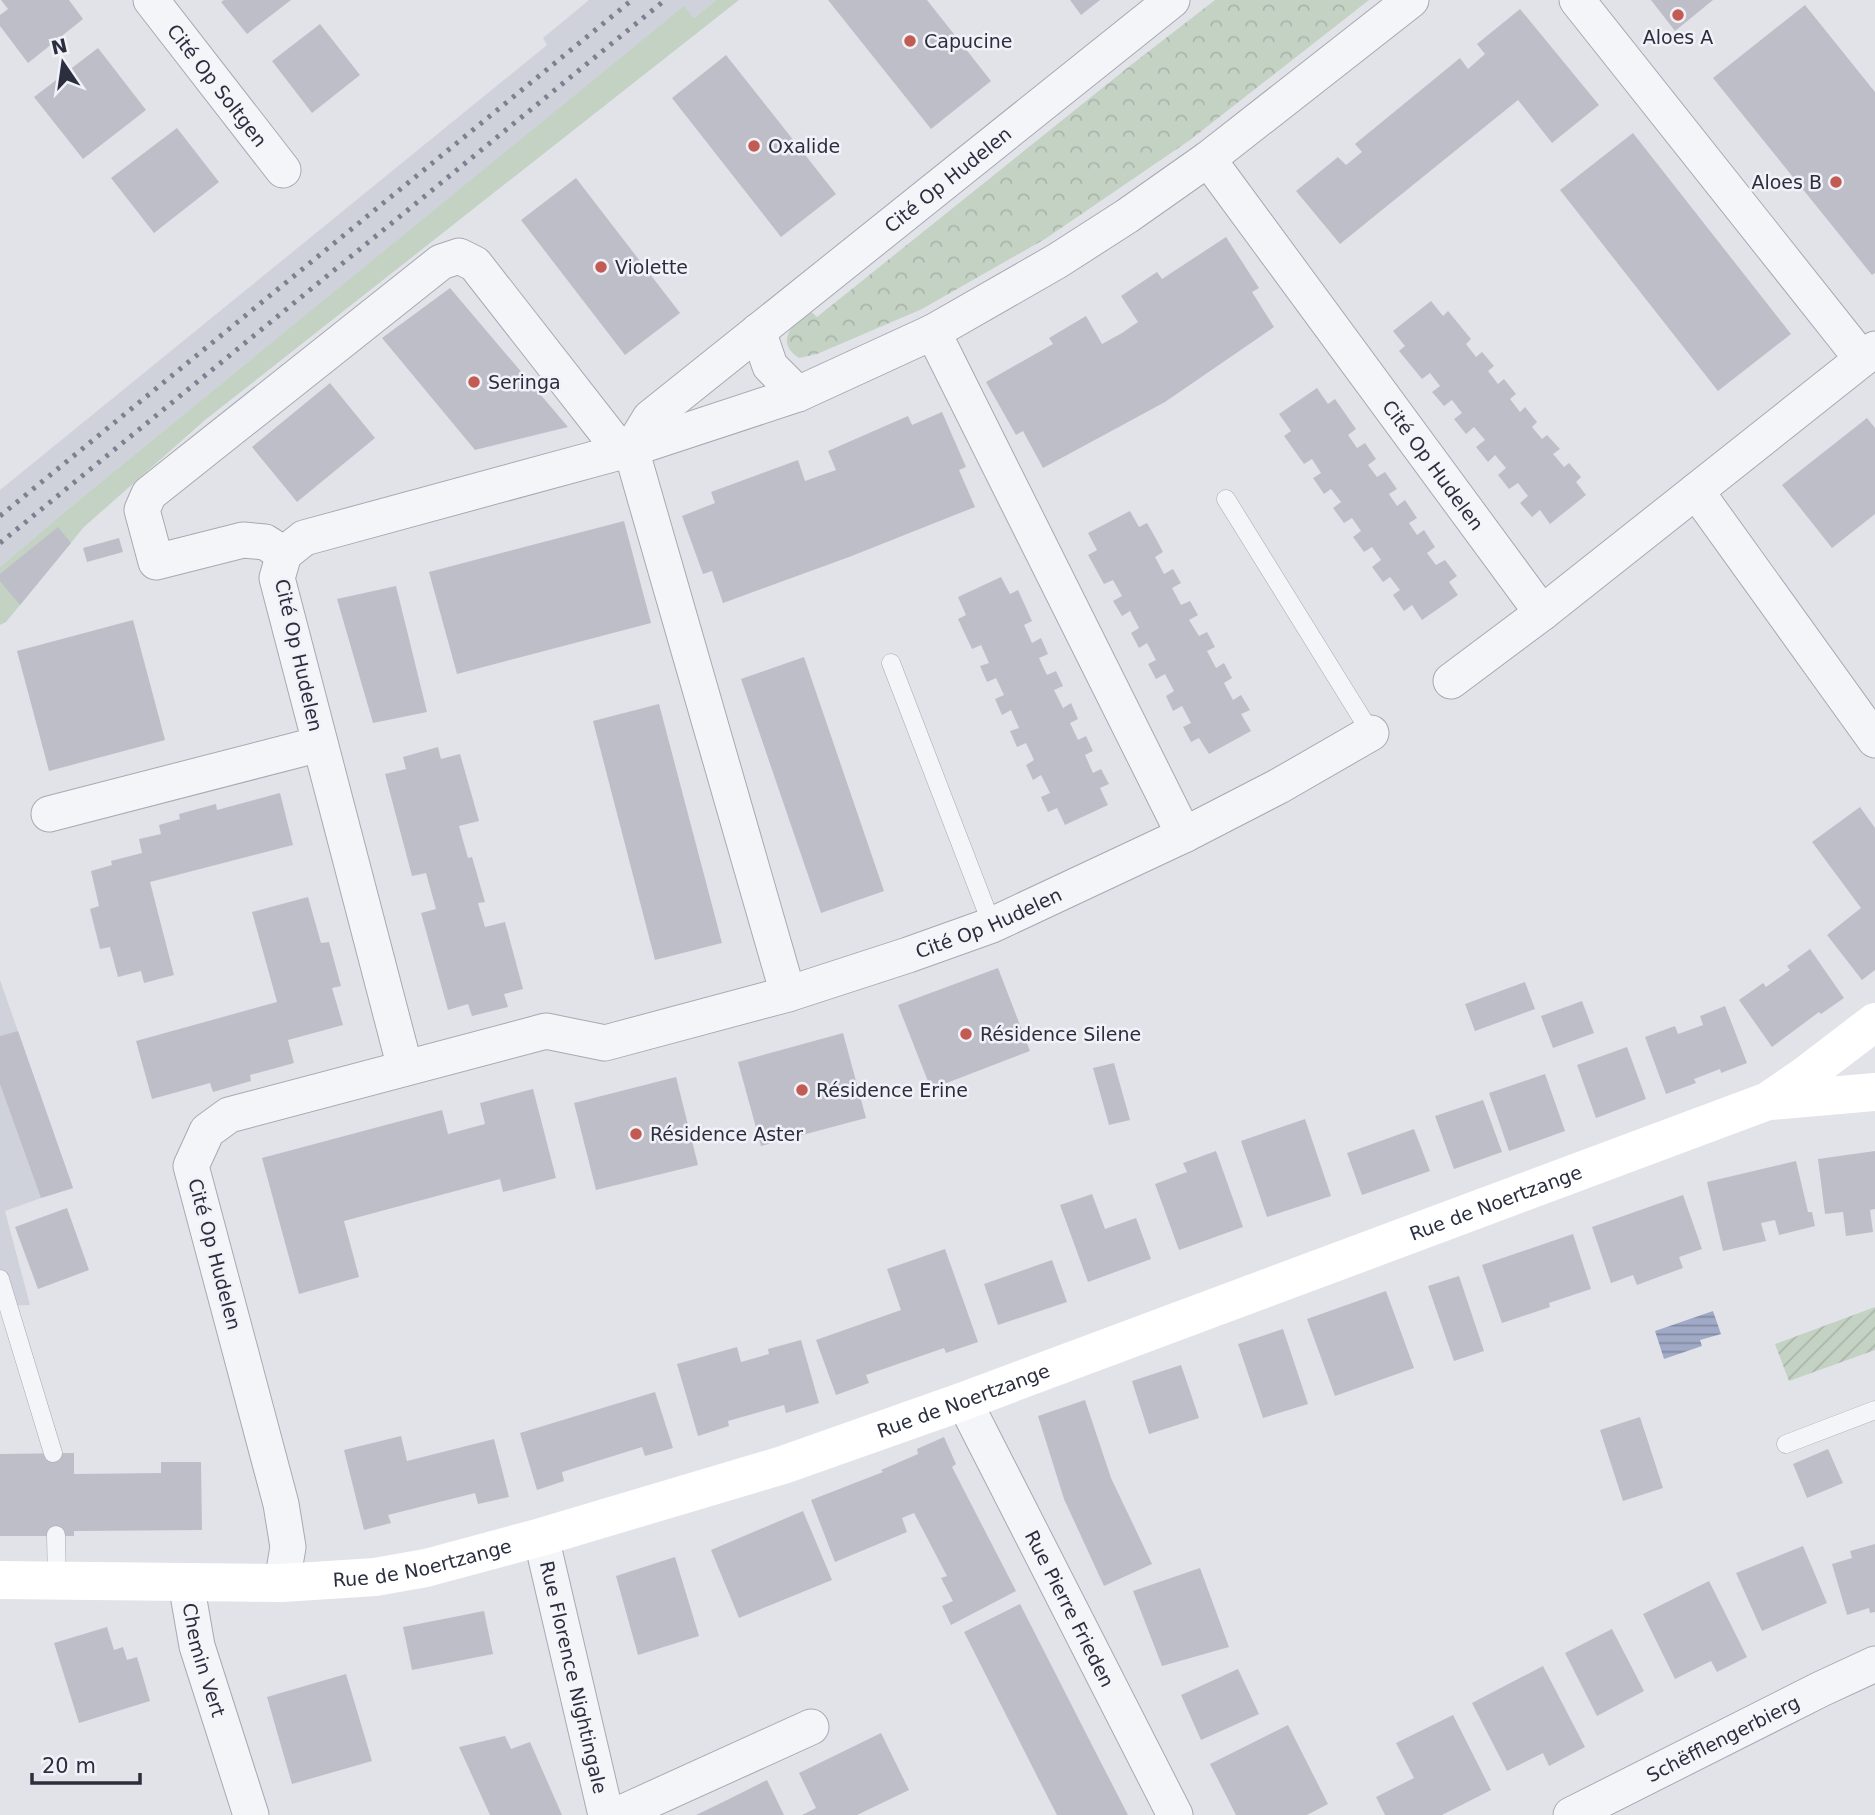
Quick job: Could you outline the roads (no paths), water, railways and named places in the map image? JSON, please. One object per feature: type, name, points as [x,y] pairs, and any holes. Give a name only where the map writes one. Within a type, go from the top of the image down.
[{"type":"main road","name":"Rue de Noertzange","points":[[0,1580],[282,1583],[375,1577],[426,1568],[541,1537],[783,1465],[964,1401],[1768,1101],[1875,1022]]},
{"type":"main road","points":[[1768,1101],[1875,1092]]},
{"type":"street","name":"Cité Op Soltgen","points":[[151,0],[283,170]]},
{"type":"street","name":"Cité Op Hudelen","points":[[626,450],[650,418],[1172,0]]},
{"type":"street","name":"Cité Op Hudelen","points":[[405,1068],[276,578],[284,554],[304,538],[626,450],[798,394],[933,332],[1057,261],[1127,216],[1208,159],[1411,0]]},
{"type":"street","points":[[1451,681],[1869,354],[1577,0]]},
{"type":"street","name":"Cité Op Hudelen","points":[[1208,159],[1542,612]]},
{"type":"street","points":[[284,554],[265,542],[243,540],[156,562],[142,510],[149,494],[441,262],[459,256],[475,264],[626,450],[788,993]]},
{"type":"street","points":[[758,331],[770,366],[798,394]]},
{"type":"street","points":[[933,332],[1184,835]]},
{"type":"street","points":[[1696,491],[1875,740]]},
{"type":"street","name":"Cité Op Hudelen","points":[[282,1583],[288,1547],[281,1504],[191,1166],[207,1131],[229,1115],[546,1031],[605,1042],[788,993],[908,954],[992,925],[1184,835],[1279,786],[1371,733]]},
{"type":"street","points":[[49,814],[320,744]]},
{"type":"street","name":"Rue Pierre Frieden","points":[[964,1401],[1175,1815]]},
{"type":"street","name":"Rue Florence Nightingale","points":[[541,1537],[606,1815]]},
{"type":"street","name":"Chemin Vert","points":[[186,1583],[197,1646],[251,1815]]},
{"type":"street","name":"Schëfflengerbierg","points":[[1571,1815],[1875,1664]]},
{"type":"street","name":"Rue Florence Nightingale","points":[[617,1815],[811,1727]]},
{"type":"lane","points":[[1226,499],[1371,733]]},
{"type":"lane","points":[[891,663],[992,925]]},
{"type":"lane","points":[[0,1279],[53,1453]]},
{"type":"lane","points":[[1786,1444],[1875,1410]]},
{"type":"lane","points":[[57,1535],[57,1581]]},
{"type":"water","points":[[1713,1311],[1721,1334],[1700,1340],[1702,1346],[1664,1359],[1655,1331]]},
{"type":"railway","points":[[0,516],[632,0]]},
{"type":"railway","points":[[0,543],[665,0]]},
{"type":"place","name":"Aloes A","points":[[1678,15]]},
{"type":"place","name":"Capucine","points":[[910,41]]},
{"type":"place","name":"Oxalide","points":[[754,146]]},
{"type":"place","name":"Aloes B","points":[[1836,182]]},
{"type":"place","name":"Violette","points":[[601,267]]},
{"type":"place","name":"Seringa","points":[[474,382]]},
{"type":"place","name":"Résidence Silene","points":[[966,1034]]},
{"type":"place","name":"Résidence Erine","points":[[802,1090]]},
{"type":"place","name":"Résidence Aster","points":[[636,1134]]}]
